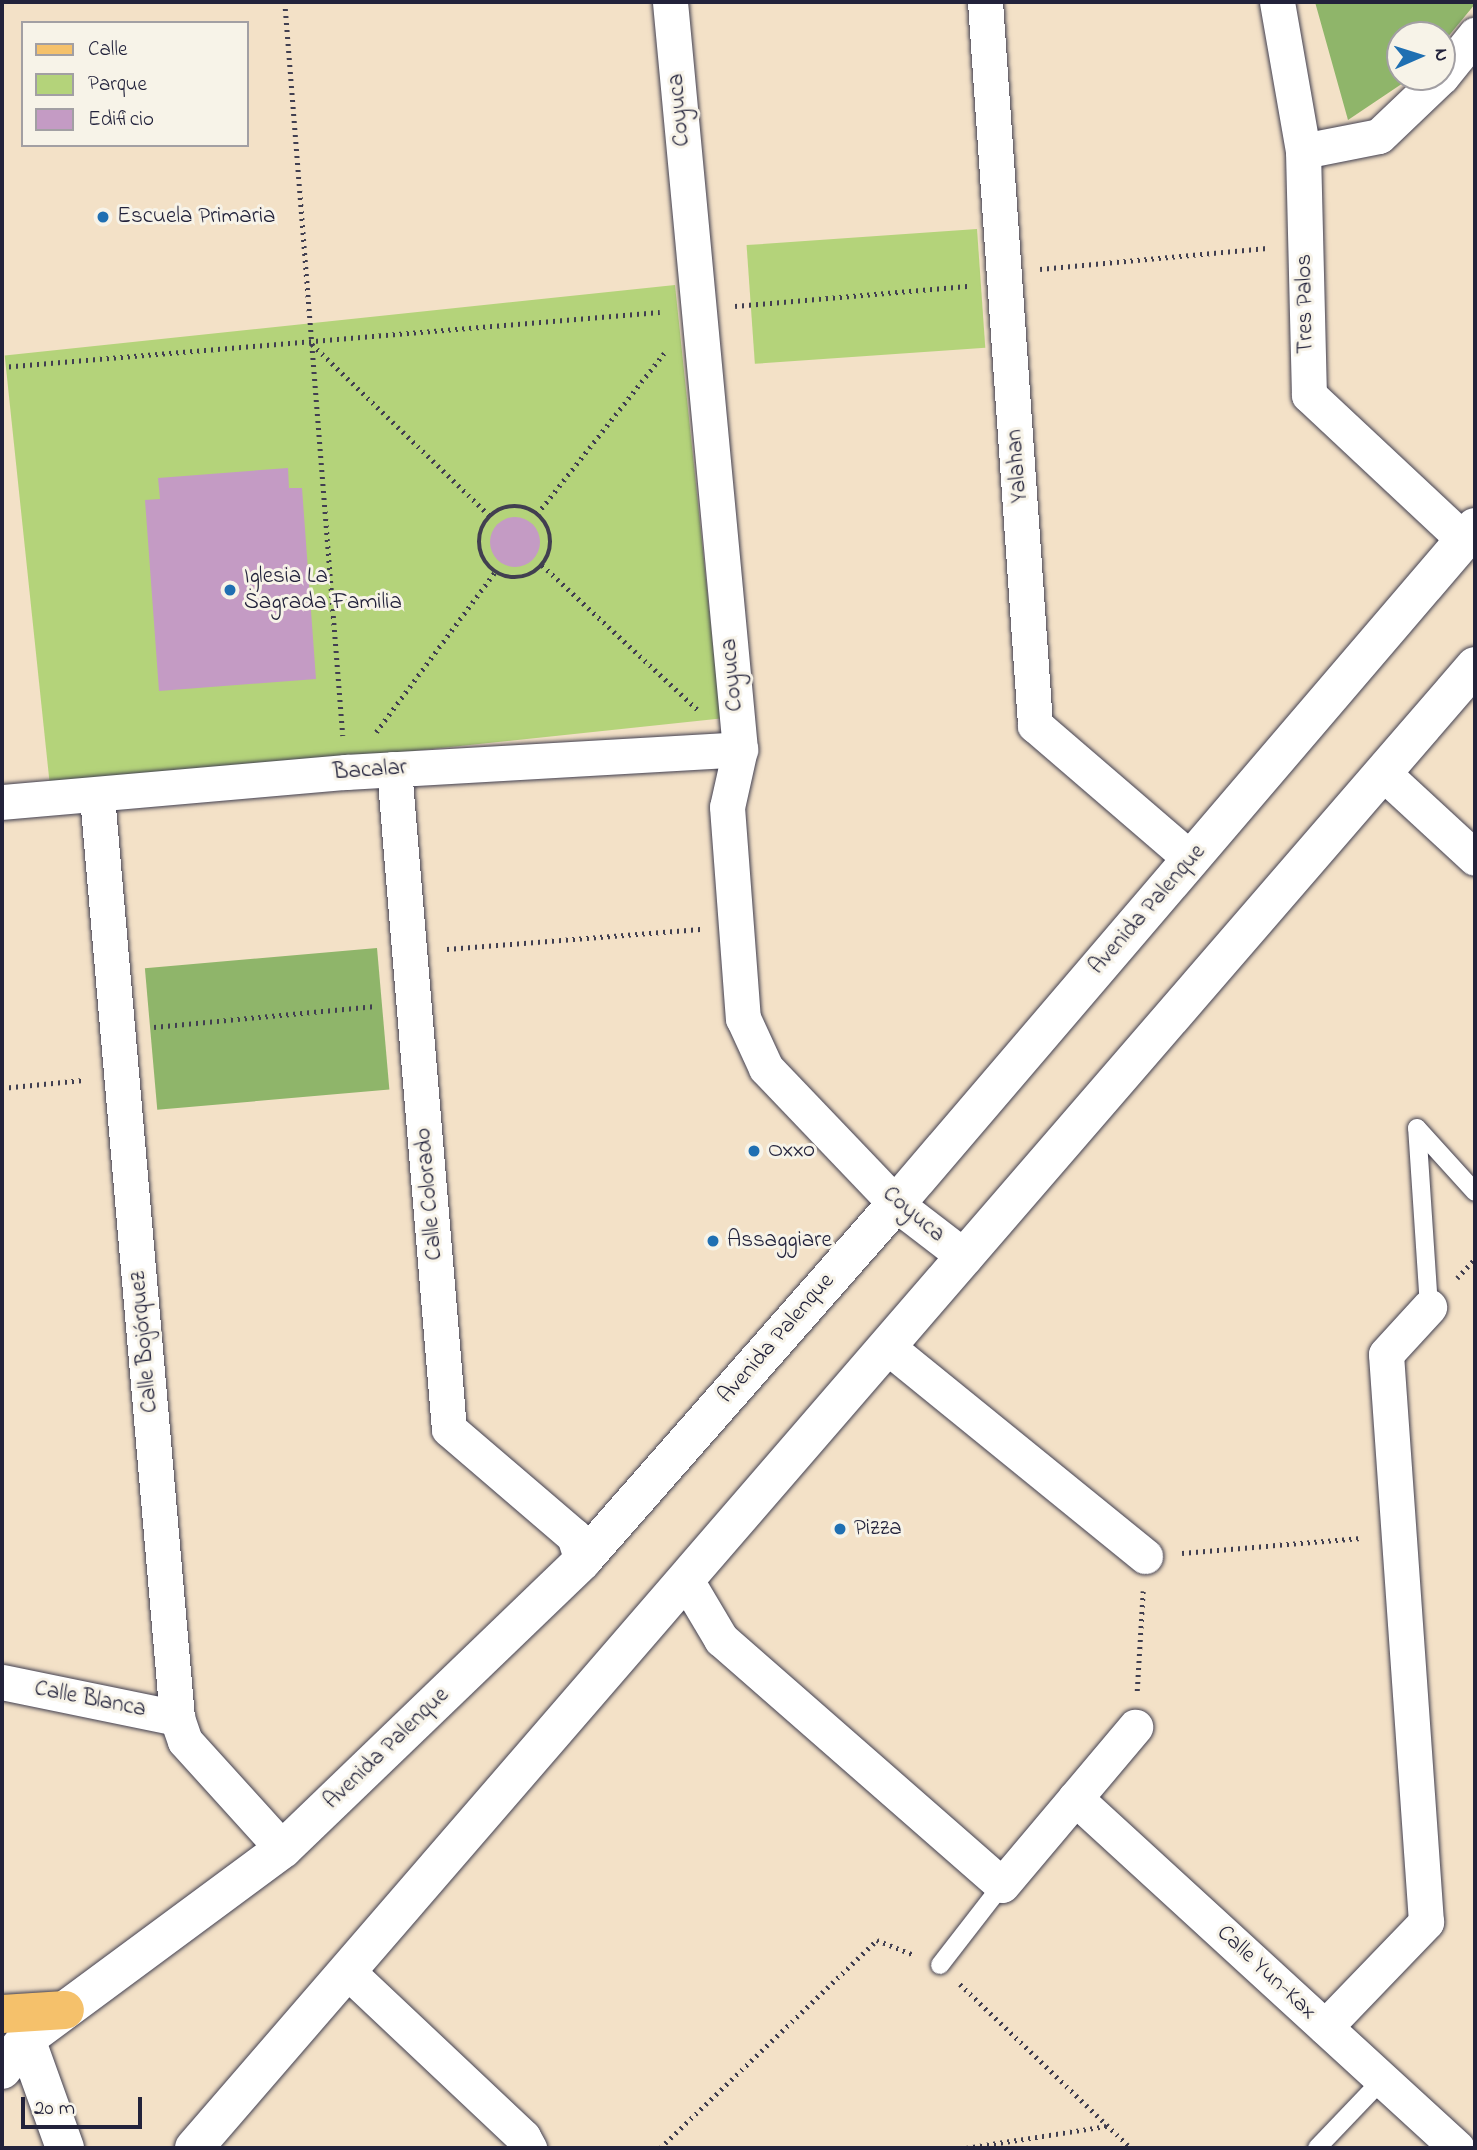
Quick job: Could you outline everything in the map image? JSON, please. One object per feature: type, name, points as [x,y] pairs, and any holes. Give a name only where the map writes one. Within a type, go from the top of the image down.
[{"type":"main road","points":[[14,2026],[65,2010]]},
{"type":"street","name":"Coyuca","points":[[670,2],[740,749],[727,807],[743,1018],[766,1068],[896,1204],[965,1257]]},
{"type":"street","name":"Yalahan","points":[[985,2],[1035,725],[1191,859]]},
{"type":"street","name":"Tres Palos","points":[[1276,2],[1303,152],[1309,396],[1470,534]]},
{"type":"street","points":[[1456,59],[1475,34]]},
{"type":"street","points":[[1303,152],[1379,136],[1427,91]]},
{"type":"street","name":"Avenida Palenque","points":[[65,2010],[283,1849],[582,1561],[896,1204],[1470,534]]},
{"type":"street","points":[[194,2148],[889,1348],[1475,666]]},
{"type":"street","name":"Bacalar","points":[[2,802],[97,796],[346,772],[740,749]]},
{"type":"street","name":"Calle Colorado","points":[[394,769],[449,1429],[574,1536],[582,1561]]},
{"type":"street","points":[[1383,773],[1475,858]]},
{"type":"street","name":"Calle Bojórquez","points":[[97,796],[177,1718],[185,1741],[283,1849]]},
{"type":"street","points":[[1325,2028],[1426,1922],[1402,1535],[1386,1354],[1429,1307]]},
{"type":"street","points":[[889,1348],[1145,1556]]},
{"type":"street","points":[[686,1580],[721,1639],[1002,1885],[1135,1727]]},
{"type":"street","name":"Calle Blanca","points":[[2,1682],[177,1718]]},
{"type":"street","name":"Calle Yun-Kax","points":[[1075,1798],[1457,2148]]},
{"type":"street","points":[[347,1971],[523,2137],[529,2148]]},
{"type":"street","points":[[2,2070],[14,2026]]},
{"type":"street","points":[[14,2026],[65,2148]]},
{"type":"lane","points":[[1429,1307],[1417,1128],[1475,1192]]},
{"type":"lane","points":[[940,1965],[1002,1885]]},
{"type":"lane","points":[[1317,2148],[1382,2080]]},
{"type":"path","points":[[285,2],[346,772]]},
{"type":"path","points":[[2,367],[311,344],[1005,282],[1050,265],[1305,245]]},
{"type":"path","points":[[537,514],[699,309]]},
{"type":"path","points":[[311,344],[491,517]]},
{"type":"path","points":[[520,506],[537,514],[551,537],[542,565],[517,579],[495,572],[485,563],[480,540],[491,517],[520,506]]},
{"type":"path","points":[[542,565],[740,749]]},
{"type":"path","points":[[346,772],[495,572]]},
{"type":"path","points":[[409,952],[736,926]]},
{"type":"path","points":[[119,1030],[414,1003]]},
{"type":"path","points":[[2,1088],[122,1076]]},
{"type":"path","points":[[1135,1727],[1145,1556],[1402,1535]]},
{"type":"path","points":[[660,2148],[877,1940],[940,1965],[1131,2148]]},
{"type":"path","points":[[966,2148],[1108,2126]]},
{"type":"green space","points":[[1315,2],[1475,2],[1456,27],[1456,21],[1386,21],[1386,91],[1391,91],[1348,120]]},
{"type":"green space","points":[[977,229],[985,348],[755,364],[747,245]]},
{"type":"green space","points":[[675,285],[721,719],[50,789],[5,355]]},
{"type":"green space","points":[[377,948],[389,1089],[157,1110],[145,968]]},
{"type":"building","name":"Iglesia La Sagrada Familia","points":[[288,468],[289,488],[302,488],[316,679],[159,691],[145,500],[160,499],[158,478]]},
{"type":"building","points":[[505,518],[525,518],[539,532],[539,552],[525,566],[505,566],[491,552],[491,532]]},
{"type":"place","name":"Escuela Primaria","points":[[103,217]]},
{"type":"place","name":"Iglesia La Sagrada Familia","points":[[230,590]]},
{"type":"place","name":"Oxxo","points":[[754,1151]]},
{"type":"place","name":"Assaggiare","points":[[713,1241]]},
{"type":"place","name":"Pizza","points":[[840,1529]]}]
